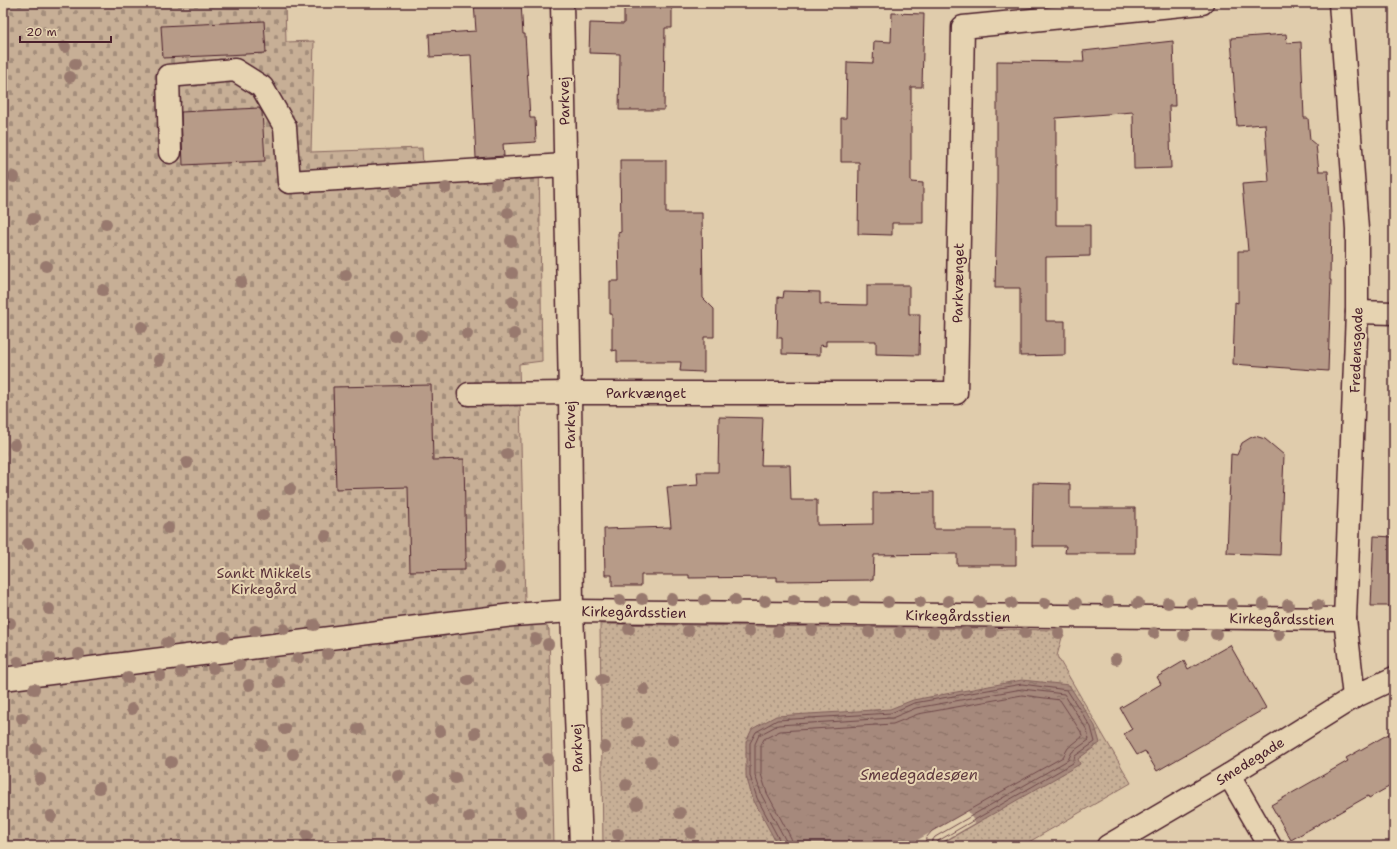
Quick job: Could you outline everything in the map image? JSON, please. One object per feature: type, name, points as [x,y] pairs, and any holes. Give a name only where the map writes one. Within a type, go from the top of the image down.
[{"type":"street","name":"Parkvej","points":[[562,3],[570,393],[572,612],[581,846]]},
{"type":"street","name":"Parkvænget","points":[[570,393],[956,393],[963,27],[1027,12],[1202,3]]},
{"type":"street","name":"Fredensgade","points":[[1340,3],[1357,229],[1357,312],[1345,619],[1354,697]]},
{"type":"street","points":[[170,152],[168,76],[235,70],[262,87],[285,127],[289,182],[566,165]]},
{"type":"street","points":[[1357,312],[1394,313]]},
{"type":"street","points":[[469,394],[570,393]]},
{"type":"street","name":"Kirkegårdsstien","points":[[3,679],[514,614],[572,612],[1345,619]]},
{"type":"street","name":"Smedegade","points":[[1108,846],[1229,775],[1354,697],[1394,678]]},
{"type":"street","points":[[1229,775],[1270,846]]},
{"type":"green space","name":"Sankt Mikkels Kirkegård","points":[[3,3],[285,3],[286,42],[314,41],[311,152],[422,148],[423,165],[539,159],[542,361],[519,364],[525,601],[549,629],[554,846],[3,846]]},
{"type":"green space","points":[[600,624],[1064,630],[1057,656],[1131,783],[1022,846],[603,846]]},
{"type":"water","name":"Smedegadesøen","points":[[1022,680],[1069,685],[1095,726],[1100,743],[1078,759],[1080,764],[937,846],[778,846],[753,799],[746,776],[746,742],[752,729],[776,716],[890,709],[913,700]]},
{"type":"pier","points":[[968,811],[975,823],[935,846],[907,846]]},
{"type":"building","points":[[474,3],[521,3],[523,34],[525,34],[530,118],[535,118],[536,142],[503,144],[504,156],[476,158],[471,55],[430,57],[429,34],[476,31]]},
{"type":"building","points":[[624,3],[672,3],[672,28],[665,28],[664,110],[619,110],[620,54],[589,53],[590,23],[624,24]]},
{"type":"building","points":[[892,13],[924,14],[922,87],[911,87],[911,182],[923,183],[923,223],[892,223],[892,235],[858,234],[859,162],[841,162],[841,118],[846,118],[847,62],[873,63],[874,41],[891,42]]},
{"type":"building","points":[[264,21],[266,53],[163,58],[161,26]]},
{"type":"building","points":[[1286,34],[1287,43],[1301,42],[1304,118],[1308,118],[1310,140],[1316,145],[1319,171],[1328,171],[1331,213],[1331,280],[1328,371],[1233,364],[1235,302],[1238,303],[1238,251],[1248,251],[1242,184],[1269,182],[1265,124],[1237,126],[1231,38]]},
{"type":"building","points":[[1173,41],[1175,106],[1169,106],[1171,168],[1134,169],[1133,112],[1056,118],[1056,225],[1090,225],[1090,256],[1046,257],[1046,321],[1065,321],[1065,355],[1020,356],[1020,288],[995,288],[997,61],[1084,62],[1083,51]]},
{"type":"building","points":[[259,108],[262,112],[265,161],[183,165],[181,112]]},
{"type":"building","points":[[620,160],[666,160],[666,213],[702,213],[703,298],[714,309],[714,337],[704,337],[704,372],[680,371],[681,362],[617,362],[617,350],[612,351],[610,281],[619,281],[618,233],[621,232]]},
{"type":"building","points":[[867,285],[909,285],[909,314],[920,314],[919,355],[876,354],[876,341],[826,341],[826,346],[820,345],[820,355],[782,354],[782,338],[777,338],[778,297],[783,298],[784,291],[820,292],[820,304],[867,305]]},
{"type":"building","points":[[431,385],[433,460],[464,459],[465,570],[410,571],[408,487],[336,489],[333,387]]},
{"type":"building","points":[[719,417],[763,418],[761,465],[790,465],[791,500],[817,500],[817,525],[873,524],[873,493],[934,492],[934,529],[1016,529],[1016,565],[957,565],[957,554],[874,555],[873,580],[777,581],[777,577],[689,578],[689,575],[641,575],[641,586],[612,586],[612,575],[605,575],[604,529],[671,527],[667,487],[698,485],[697,472],[718,472]]},
{"type":"building","points":[[1255,436],[1265,439],[1284,455],[1280,555],[1227,553],[1231,454],[1237,455],[1242,443]]},
{"type":"building","points":[[1033,483],[1070,484],[1070,508],[1135,508],[1135,553],[1065,553],[1066,546],[1032,546]]},
{"type":"building","points":[[1374,536],[1394,537],[1394,606],[1371,606]]},
{"type":"building","points":[[1230,645],[1266,708],[1157,771],[1145,751],[1137,755],[1124,734],[1132,729],[1120,708],[1161,684],[1157,677],[1184,661],[1188,669]]},
{"type":"building","points":[[1394,731],[1394,784],[1369,798],[1368,796],[1291,840],[1271,805],[1348,761],[1346,758]]}]
